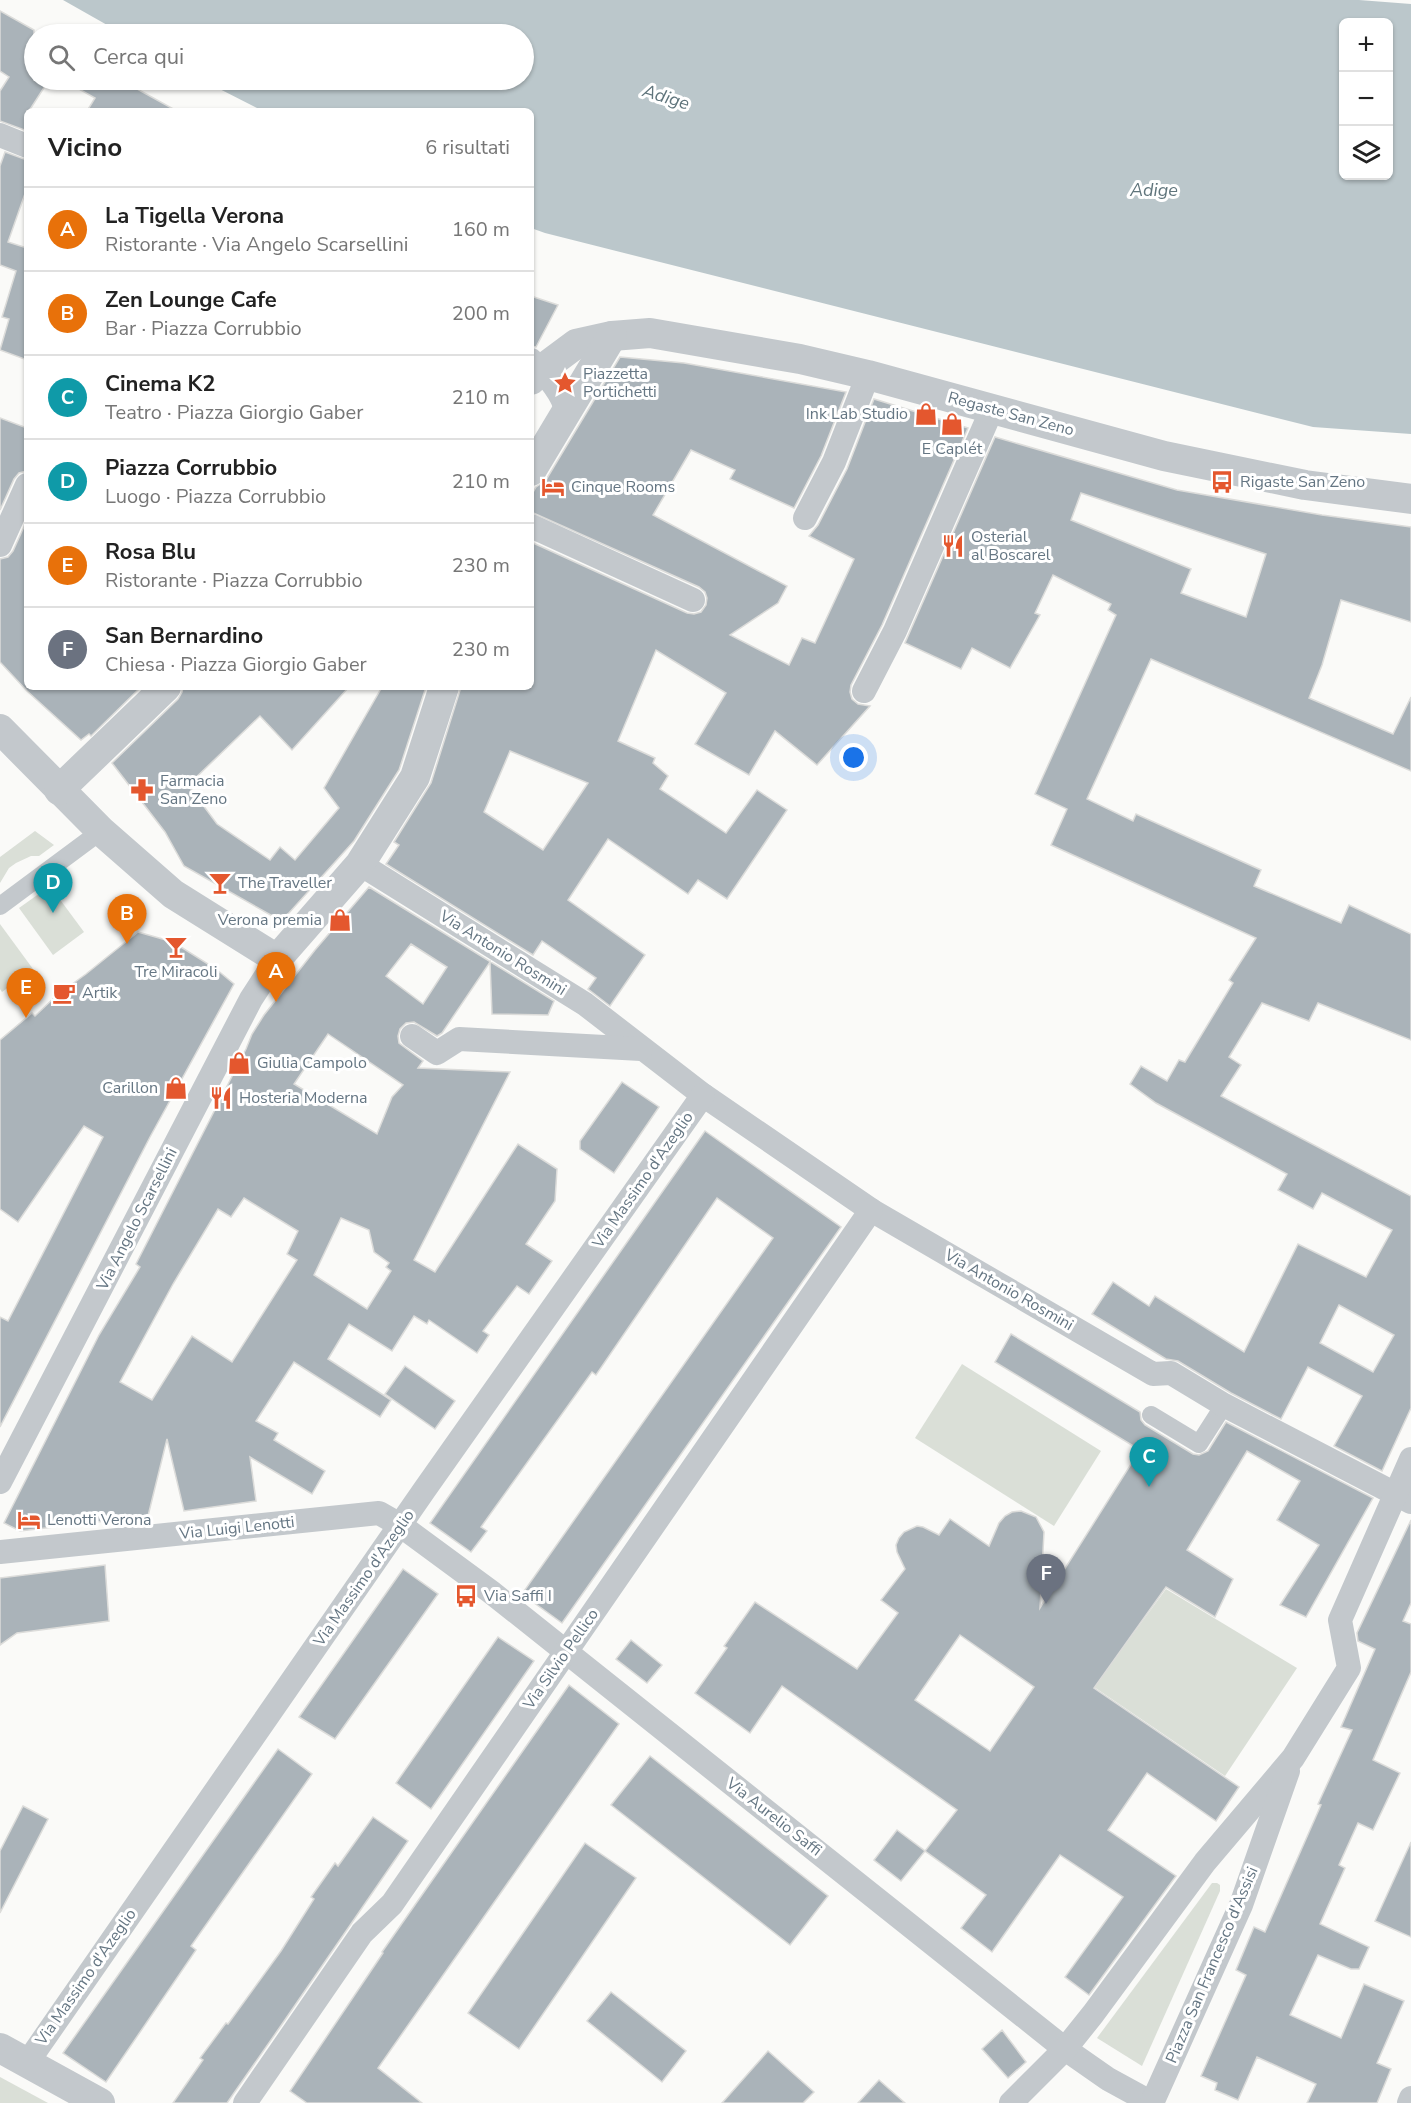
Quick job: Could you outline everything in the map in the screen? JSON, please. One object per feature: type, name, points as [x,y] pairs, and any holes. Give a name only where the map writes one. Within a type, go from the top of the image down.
[{"type":"street","points":[[0,135],[24,145]]},
{"type":"street","name":"Regaste San Zeno","points":[[612,336],[650,333],[800,359],[992,408],[1164,456],[1305,485],[1411,498]]},
{"type":"street","points":[[567,412],[565,401],[534,370],[576,344],[612,336]]},
{"type":"street","points":[[534,466],[612,336]]},
{"type":"street","points":[[805,519],[834,462],[868,375]]},
{"type":"street","points":[[864,691],[896,630],[992,408]]},
{"type":"street","points":[[1,540],[24,491]]},
{"type":"street","points":[[534,527],[693,600]]},
{"type":"street","points":[[59,790],[163,690]]},
{"type":"street","points":[[0,729],[101,831],[173,894],[278,958],[360,864],[415,777],[443,690]]},
{"type":"street","points":[[0,906],[101,831]]},
{"type":"street","name":"Via Antonio Rosmini","points":[[360,864],[585,1004],[703,1095],[871,1210],[1153,1374],[1171,1373],[1224,1405],[1403,1499]]},
{"type":"street","name":"Via Angelo Scarsellini","points":[[0,1482],[251,999],[278,958]]},
{"type":"street","points":[[412,1036],[437,1053],[459,1039],[641,1049]]},
{"type":"street","name":"Via Massimo d'Azeglio","points":[[27,2063],[49,2027],[703,1095]]},
{"type":"street","name":"Via Silvio Pellico","points":[[245,2103],[362,1933],[392,1904],[871,1210]]},
{"type":"street","points":[[1150,1415],[1199,1444],[1224,1405]]},
{"type":"street","name":"Piazza San Francesco d'Assisi","points":[[1011,2103],[1065,2049],[1205,1862],[1293,1758],[1349,1668],[1340,1620],[1403,1499],[1411,1459]]},
{"type":"street","name":"Via Luigi Lenotti","points":[[0,1552],[379,1513],[400,1525]]},
{"type":"street","name":"Via Aurelio Saffi","points":[[400,1525],[566,1652],[1065,2049],[1108,2079],[1152,2103]]},
{"type":"street","name":"Piazza San Francesco d'Assisi","points":[[1152,2103],[1241,1905],[1293,1758]]},
{"type":"street","points":[[0,2048],[100,2103]]},
{"type":"street","points":[[1408,2103],[1411,2098]]},
{"type":"shaded area","points":[[35,831],[54,845],[39,856],[31,856],[16,863],[9,868],[0,883],[0,857]]},
{"type":"shaded area","points":[[50,886],[84,932],[53,955],[19,908]]},
{"type":"shaded area","points":[[0,924],[33,969],[2,992],[0,989]]},
{"type":"shaded area","points":[[962,1364],[1101,1451],[1054,1526],[915,1438]]},
{"type":"shaded area","points":[[1166,1589],[1297,1668],[1225,1776],[1094,1687]]},
{"type":"shaded area","points":[[1212,1883],[1220,1885],[1220,1891],[1142,2066],[1097,2038]]},
{"type":"shaded area","points":[[0,2077],[48,2103],[0,2103]]},
{"type":"water","name":"Adige","points":[[63,0],[1359,0],[1411,4],[1411,434],[1313,427],[534,229],[534,108],[257,108],[222,90],[534,90],[534,24],[105,24]]},
{"type":"building","points":[[0,11],[24,24],[24,90],[43,90],[31,108],[24,108],[24,130],[0,121],[0,91],[9,77],[0,71]]},
{"type":"building","points":[[81,90],[139,90],[172,108],[89,108],[95,98]]},
{"type":"building","points":[[5,152],[24,159],[24,197],[8,242],[24,247],[24,359],[0,350],[9,319],[2,317],[16,271],[0,265],[0,166]]},
{"type":"building","points":[[534,297],[558,305],[536,347],[534,347]]},
{"type":"building","points":[[620,357],[684,363],[846,392],[821,456],[794,508],[730,479],[735,470],[691,450],[653,515],[787,586],[778,603],[730,635],[789,665],[802,638],[815,643],[854,559],[809,536],[818,525],[847,469],[874,399],[968,428],[882,625],[851,685],[852,699],[858,704],[870,706],[817,765],[775,731],[749,775],[695,744],[726,693],[656,650],[618,741],[655,758],[653,763],[668,776],[660,789],[726,833],[757,790],[787,810],[727,899],[698,880],[688,894],[608,839],[568,900],[645,955],[610,1006],[588,989],[596,978],[542,941],[533,955],[386,864],[399,845],[394,842],[431,783],[460,690],[534,690],[534,543],[687,613],[701,612],[706,605],[705,592],[699,587],[534,513],[536,487],[546,480]],"holes":[[[510,751],[588,783],[543,850],[484,812]]]},
{"type":"building","points":[[0,418],[24,427],[24,472],[19,473],[14,479],[0,510]]},
{"type":"building","points":[[995,437],[1177,490],[1322,515],[1411,527],[1411,622],[1341,600],[1322,665],[1309,698],[1393,734],[1411,697],[1411,771],[1151,659],[1087,799],[1133,821],[1136,814],[1261,870],[1254,886],[1341,923],[1349,905],[1411,934],[1411,1040],[1318,1003],[1309,1021],[1262,1003],[1229,1057],[1241,1065],[1221,1096],[1411,1196],[1411,1408],[1382,1471],[1334,1446],[1362,1396],[1308,1367],[1281,1419],[1231,1393],[1178,1361],[1166,1359],[1092,1314],[1113,1282],[1149,1306],[1155,1296],[1244,1352],[1298,1244],[1366,1277],[1392,1230],[1322,1193],[1313,1209],[1278,1190],[1287,1174],[1156,1103],[1130,1084],[1141,1066],[1167,1081],[1179,1060],[1185,1062],[1233,983],[1229,980],[1256,938],[1051,845],[1067,809],[1035,794],[1116,615],[1108,610],[1111,604],[1053,575],[1035,613],[1040,615],[1010,668],[972,648],[961,669],[905,643]],"holes":[[[1081,493],[1266,554],[1246,617],[1181,593],[1191,569],[1071,520]],[[1339,1305],[1394,1335],[1373,1372],[1320,1343]]]},
{"type":"building","points":[[24,527],[24,688],[0,662],[0,559],[8,557]]},
{"type":"building","points":[[138,690],[91,736],[89,734],[81,740],[27,691]]},
{"type":"building","points":[[182,690],[346,690],[292,750],[260,716],[188,785],[217,824],[270,860],[280,847],[295,860],[339,808],[324,788],[380,690],[425,690],[399,770],[354,841],[282,918],[276,918],[184,866],[165,832],[112,763],[178,699]]},
{"type":"building","points":[[369,887],[554,1001],[548,1015],[492,1014],[490,962],[442,1033],[437,1036],[414,1022],[406,1023],[400,1029],[398,1036],[399,1043],[423,1061],[418,1068],[510,1072],[414,1260],[435,1272],[518,1144],[557,1169],[555,1201],[526,1244],[552,1261],[529,1294],[517,1286],[483,1331],[489,1335],[477,1353],[429,1320],[427,1324],[414,1316],[392,1351],[349,1324],[328,1359],[391,1400],[380,1417],[294,1362],[256,1421],[278,1433],[274,1440],[325,1471],[312,1494],[250,1457],[256,1501],[184,1511],[167,1439],[148,1516],[20,1531],[4,1523],[99,1335],[140,1267],[136,1264],[252,1034],[264,1015]],"holes":[[[411,944],[447,967],[423,1004],[386,976]],[[328,1034],[403,1085],[392,1097],[377,1134],[294,1084]],[[244,1198],[298,1231],[287,1254],[297,1260],[232,1362],[192,1336],[152,1400],[120,1382],[173,1284],[218,1209],[231,1217]],[[341,1218],[369,1230],[374,1252],[389,1263],[386,1267],[391,1271],[367,1309],[314,1275]]]},
{"type":"building","points":[[138,932],[173,942],[216,969],[234,984],[150,1137],[0,1427],[0,1317],[8,1321],[103,1137],[84,1126],[18,1222],[0,1209],[0,1040],[32,1013],[35,1016],[57,995]]},
{"type":"building","points":[[622,1082],[659,1107],[614,1173],[580,1149],[580,1141]]},
{"type":"building","points":[[705,1131],[841,1227],[562,1623],[522,1594],[773,1238],[717,1198],[596,1375],[592,1372],[481,1527],[487,1531],[471,1552],[430,1523]]},
{"type":"building","points":[[1011,1334],[1140,1412],[1141,1420],[1145,1425],[1193,1454],[1199,1455],[1208,1451],[1226,1422],[1373,1498],[1306,1617],[1280,1605],[1319,1545],[1277,1520],[1300,1481],[1247,1451],[1187,1550],[1233,1579],[1215,1617],[1166,1587],[1094,1688],[1239,1787],[1216,1821],[1147,1773],[1108,1830],[1176,1876],[1089,1995],[1065,1977],[1123,1897],[1060,1855],[992,1952],[961,1928],[986,1895],[925,1851],[957,1810],[782,1686],[750,1733],[695,1693],[727,1648],[724,1646],[755,1602],[857,1669],[898,1613],[881,1600],[905,1569],[897,1552],[896,1545],[899,1538],[904,1532],[917,1526],[939,1535],[950,1519],[989,1546],[999,1523],[1005,1516],[1021,1511],[1036,1517],[1044,1532],[1040,1608],[1140,1450],[995,1362]],"holes":[[[960,1635],[1034,1687],[990,1751],[915,1700]]]},
{"type":"building","points":[[405,1366],[455,1401],[435,1429],[385,1394]]},
{"type":"building","points":[[1411,1520],[1411,1603],[1403,1621],[1411,1624],[1411,1672],[1373,1760],[1400,1773],[1373,1830],[1358,1823],[1339,1865],[1345,1868],[1320,1924],[1369,1947],[1359,1969],[1351,1969],[1318,1955],[1290,2015],[1341,2038],[1364,1984],[1404,2001],[1377,2063],[1391,2069],[1377,2103],[1307,2103],[1316,2084],[1257,2057],[1238,2100],[1215,2090],[1217,2083],[1201,2076],[1246,1975],[1236,1970],[1254,1927],[1265,1932],[1321,1805],[1318,1804],[1352,1730],[1341,1727],[1375,1649],[1358,1641],[1357,1633]]},
{"type":"building","points":[[105,1565],[109,1621],[17,1633],[0,1645],[0,1578]]},
{"type":"building","points":[[403,1569],[438,1594],[335,1739],[299,1717]]},
{"type":"building","points":[[498,1637],[534,1661],[431,1809],[396,1783]]},
{"type":"building","points":[[631,1640],[662,1665],[647,1683],[616,1659]]},
{"type":"building","points":[[569,1685],[619,1724],[378,2068],[422,2103],[307,2103],[290,2091],[382,1952]]},
{"type":"building","points":[[278,1749],[312,1774],[191,1946],[196,1950],[106,2082],[63,2053]]},
{"type":"building","points":[[650,1756],[828,1896],[790,1945],[611,1805]]},
{"type":"building","points":[[23,1806],[48,1819],[0,1913],[0,1851]]},
{"type":"building","points":[[373,1817],[408,1841],[227,2103],[173,2103],[203,2060],[200,2058],[226,2023],[228,2024],[281,1951],[314,1899],[311,1897],[335,1863],[338,1866]]},
{"type":"building","points":[[897,1830],[925,1851],[901,1881],[874,1860]]},
{"type":"building","points":[[1411,1842],[1411,1937],[1375,1921]]},
{"type":"building","points":[[585,1843],[636,1878],[519,2049],[468,2013]]},
{"type":"building","points":[[611,1992],[686,2051],[662,2082],[587,2021]]},
{"type":"building","points":[[1002,2030],[1026,2062],[1008,2078],[982,2049]]},
{"type":"building","points":[[768,2051],[814,2092],[803,2103],[722,2103]]},
{"type":"building","points":[[879,2080],[905,2103],[858,2103]]},
{"type":"place","name":"Piazzetta Portichetti","points":[[565,383]]},
{"type":"place","name":"Ink Lab Studio","points":[[926,414]]},
{"type":"place","name":"E Caplét","points":[[952,424]]},
{"type":"place","name":"Rigaste San Zeno","points":[[1222,482]]},
{"type":"place","name":"Cinque Rooms","points":[[553,487]]},
{"type":"place","name":"Osterial al Boscarel","points":[[953,546]]},
{"type":"place","name":"Farmacia San Zeno","points":[[142,790]]},
{"type":"place","name":"The Traveller","points":[[220,883]]},
{"type":"place","name":"Piazza Corrubbio","points":[[53,913]]},
{"type":"place","name":"Verona premia","points":[[340,920]]},
{"type":"place","name":"Zen Lounge Cafe","points":[[127,944]]},
{"type":"place","name":"Tre Miracoli","points":[[176,947]]},
{"type":"place","name":"Artik","points":[[64,993]]},
{"type":"place","name":"La Tigella Verona","points":[[276,1002]]},
{"type":"place","name":"Rosa Blu","points":[[26,1018]]},
{"type":"place","name":"Giulia Campolo","points":[[239,1063]]},
{"type":"place","name":"Carillon","points":[[176,1088]]},
{"type":"place","name":"Hosteria Moderna","points":[[221,1098]]},
{"type":"place","name":"Cinema K2","points":[[1149,1487]]},
{"type":"place","name":"Lenotti Verona","points":[[29,1520]]},
{"type":"place","name":"Via Saffi I","points":[[466,1596]]},
{"type":"place","name":"San Bernardino","points":[[1046,1604]]}]
